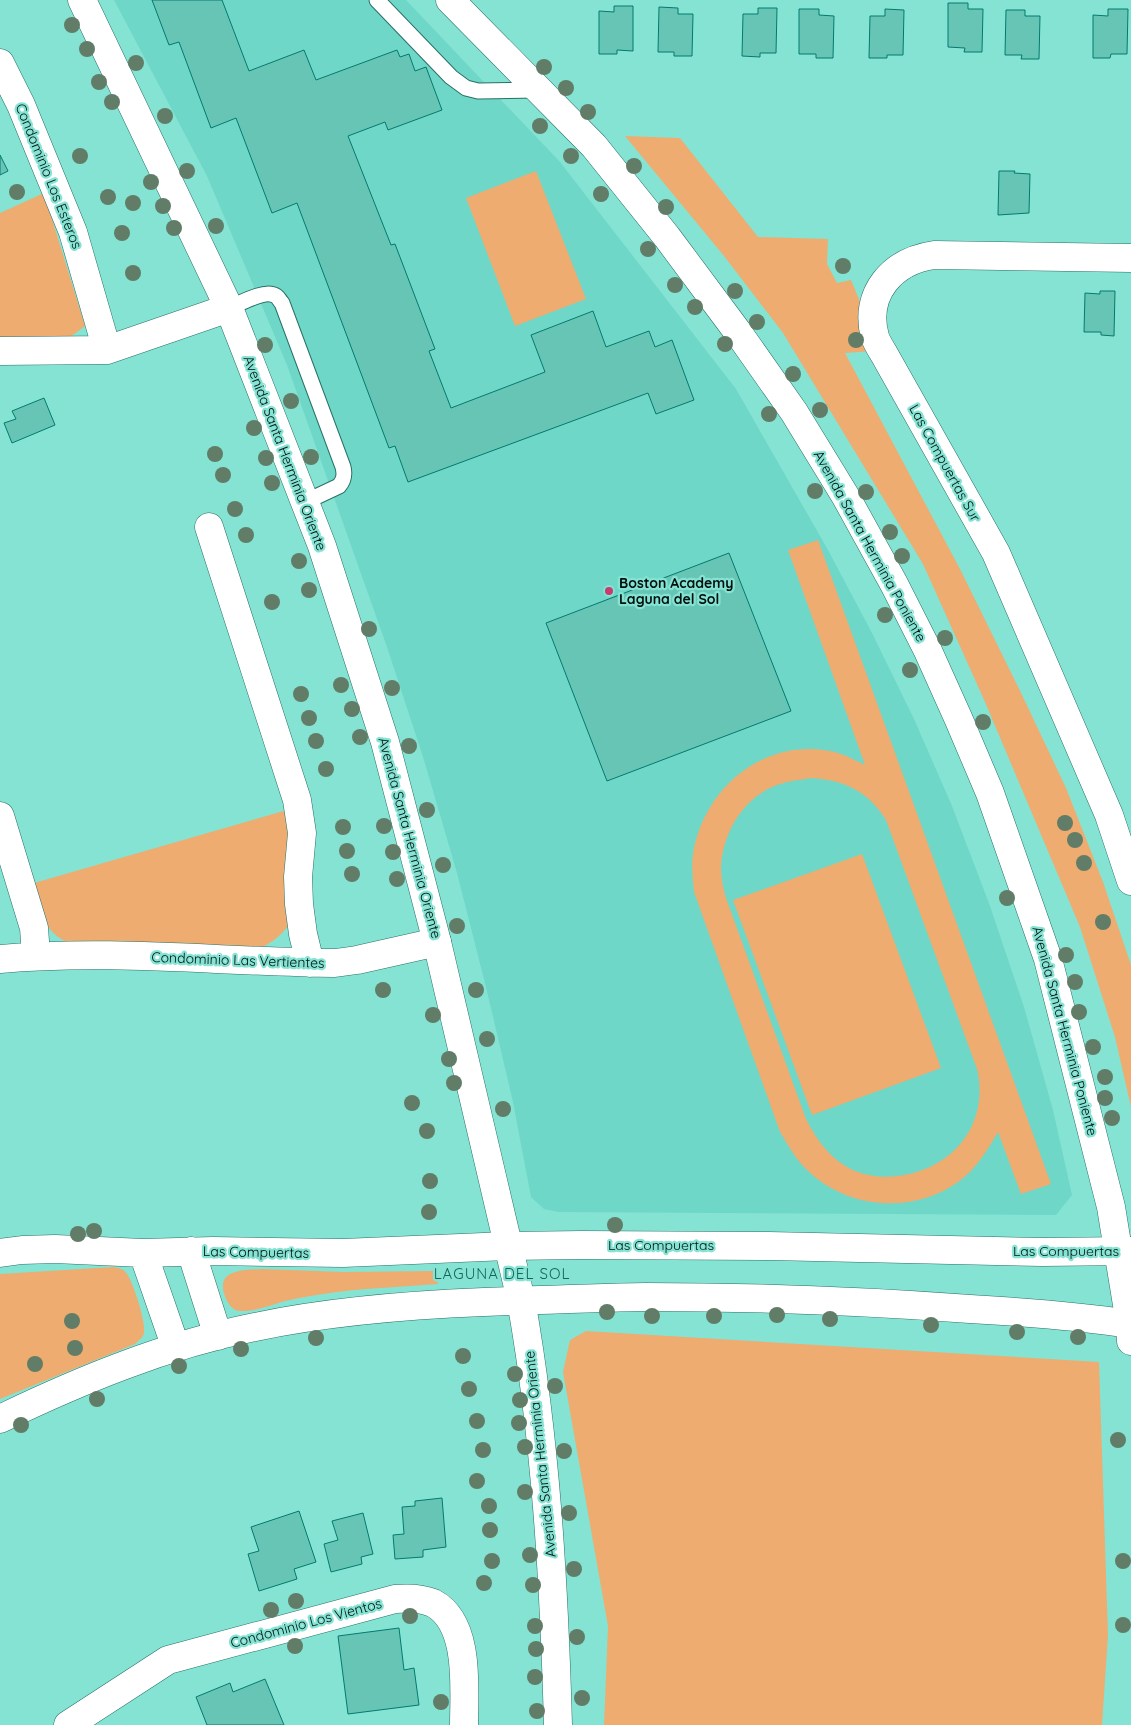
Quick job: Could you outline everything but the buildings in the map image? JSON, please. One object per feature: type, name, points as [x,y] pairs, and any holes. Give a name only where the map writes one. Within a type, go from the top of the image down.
[{"type":"street","name":"Avenida Santa Herminia Oriente","points":[[82,0],[229,308],[322,546],[385,742],[437,942],[521,1300],[532,1359],[546,1491],[555,1616],[558,1725]]},
{"type":"street","name":"Avenida Santa Herminia Poniente","points":[[450,0],[594,146],[667,237],[737,331],[788,404],[846,497],[894,584],[928,651],[990,793],[1048,959],[1110,1207],[1125,1251],[1131,1329]]},
{"type":"street","name":"Condominio Los Esteros","points":[[0,63],[21,105],[74,232],[106,350]]},
{"type":"street","name":"Las Compuertas Sur","points":[[1131,258],[934,254],[919,257],[905,263],[893,272],[882,286],[874,302],[873,321],[876,338],[884,354],[996,554],[1109,815],[1131,881]]},
{"type":"street","points":[[0,351],[106,350],[229,308]]},
{"type":"street","points":[[209,527],[297,800],[302,833],[298,877],[299,904],[303,934],[310,963]]},
{"type":"street","points":[[0,816],[34,928],[36,956]]},
{"type":"street","name":"Condominio Las Vertientes","points":[[0,958],[135,956],[310,963],[350,962],[437,942]]},
{"type":"street","name":"Las Compuertas","points":[[0,1253],[55,1249],[143,1253],[191,1251],[343,1253],[507,1246],[770,1246],[1042,1252],[1125,1251]]},
{"type":"street","name":"Las Compuertas","points":[[191,1251],[218,1336]]},
{"type":"street","points":[[143,1253],[176,1348]]},
{"type":"street","points":[[0,1419],[139,1359],[253,1327],[328,1314],[456,1302],[667,1297],[812,1299],[1046,1314],[1131,1329]]},
{"type":"street","name":"Condominio Los Vientos","points":[[68,1725],[168,1660],[395,1599],[407,1598],[432,1603],[443,1610],[452,1623],[462,1652],[464,1725]]},
{"type":"lane","points":[[377,0],[451,77],[466,88],[478,91],[537,90]]},
{"type":"lane","points":[[229,308],[265,294],[277,296],[282,303],[344,474],[339,486],[305,502]]},
{"type":"shaded area","name":"Boston Academy Laguna del Sol","points":[[114,0],[406,0],[560,162],[736,389],[828,550],[872,633],[914,719],[952,806],[990,906],[1024,1007],[1053,1110],[1072,1195],[1056,1215],[558,1212],[544,1209],[531,1197],[513,1102],[457,873],[424,760],[387,647],[287,365],[207,176]]},
{"type":"shaded area","points":[[625,136],[680,138],[758,237],[828,239],[827,264],[837,283],[851,280],[866,316],[874,351],[845,353],[960,569],[1023,697],[1066,788],[1103,882],[1131,965],[1131,1107],[1115,1037],[1080,927],[985,702],[923,564],[783,333],[724,256]]},
{"type":"shaded area","points":[[536,171],[586,299],[515,326],[466,198]]},
{"type":"shaded area","points":[[44,193],[85,326],[65,341],[0,338],[0,213]]},
{"type":"shaded area","points":[[818,540],[1051,1184],[1021,1194],[998,1132],[976,1165],[958,1182],[940,1193],[920,1200],[880,1203],[840,1193],[822,1182],[806,1169],[795,1156],[780,1132],[694,892],[692,863],[699,830],[709,809],[723,789],[740,773],[760,761],[782,752],[805,749],[835,752],[865,765],[788,550]],"holes":[[[811,778],[834,781],[863,794],[886,820],[977,1069],[980,1089],[978,1108],[972,1126],[950,1154],[935,1165],[917,1172],[886,1177],[855,1171],[832,1156],[815,1135],[806,1119],[724,890],[721,868],[725,842],[737,818],[745,808],[754,798],[777,785]]]},
{"type":"shaded area","points":[[287,810],[290,833],[290,923],[279,936],[260,948],[255,950],[69,943],[60,938],[47,926],[34,883]]},
{"type":"shaded area","points":[[862,854],[941,1068],[812,1115],[733,900]]},
{"type":"shaded area","points":[[113,1267],[124,1271],[130,1278],[143,1320],[144,1332],[141,1338],[135,1344],[0,1399],[0,1274]]},
{"type":"shaded area","points":[[262,1269],[344,1272],[434,1271],[438,1284],[337,1292],[294,1299],[263,1308],[237,1311],[229,1304],[225,1296],[224,1281],[233,1273]]},
{"type":"shaded area","points":[[586,1331],[1099,1362],[1108,1635],[1102,1725],[604,1725],[608,1626],[563,1372],[570,1340]]},
{"type":"place","name":"Boston Academy Laguna del Sol","points":[[609,591]]},
{"type":"district","name":"LAGUNA DEL SOL","points":[[502,1273]]}]
